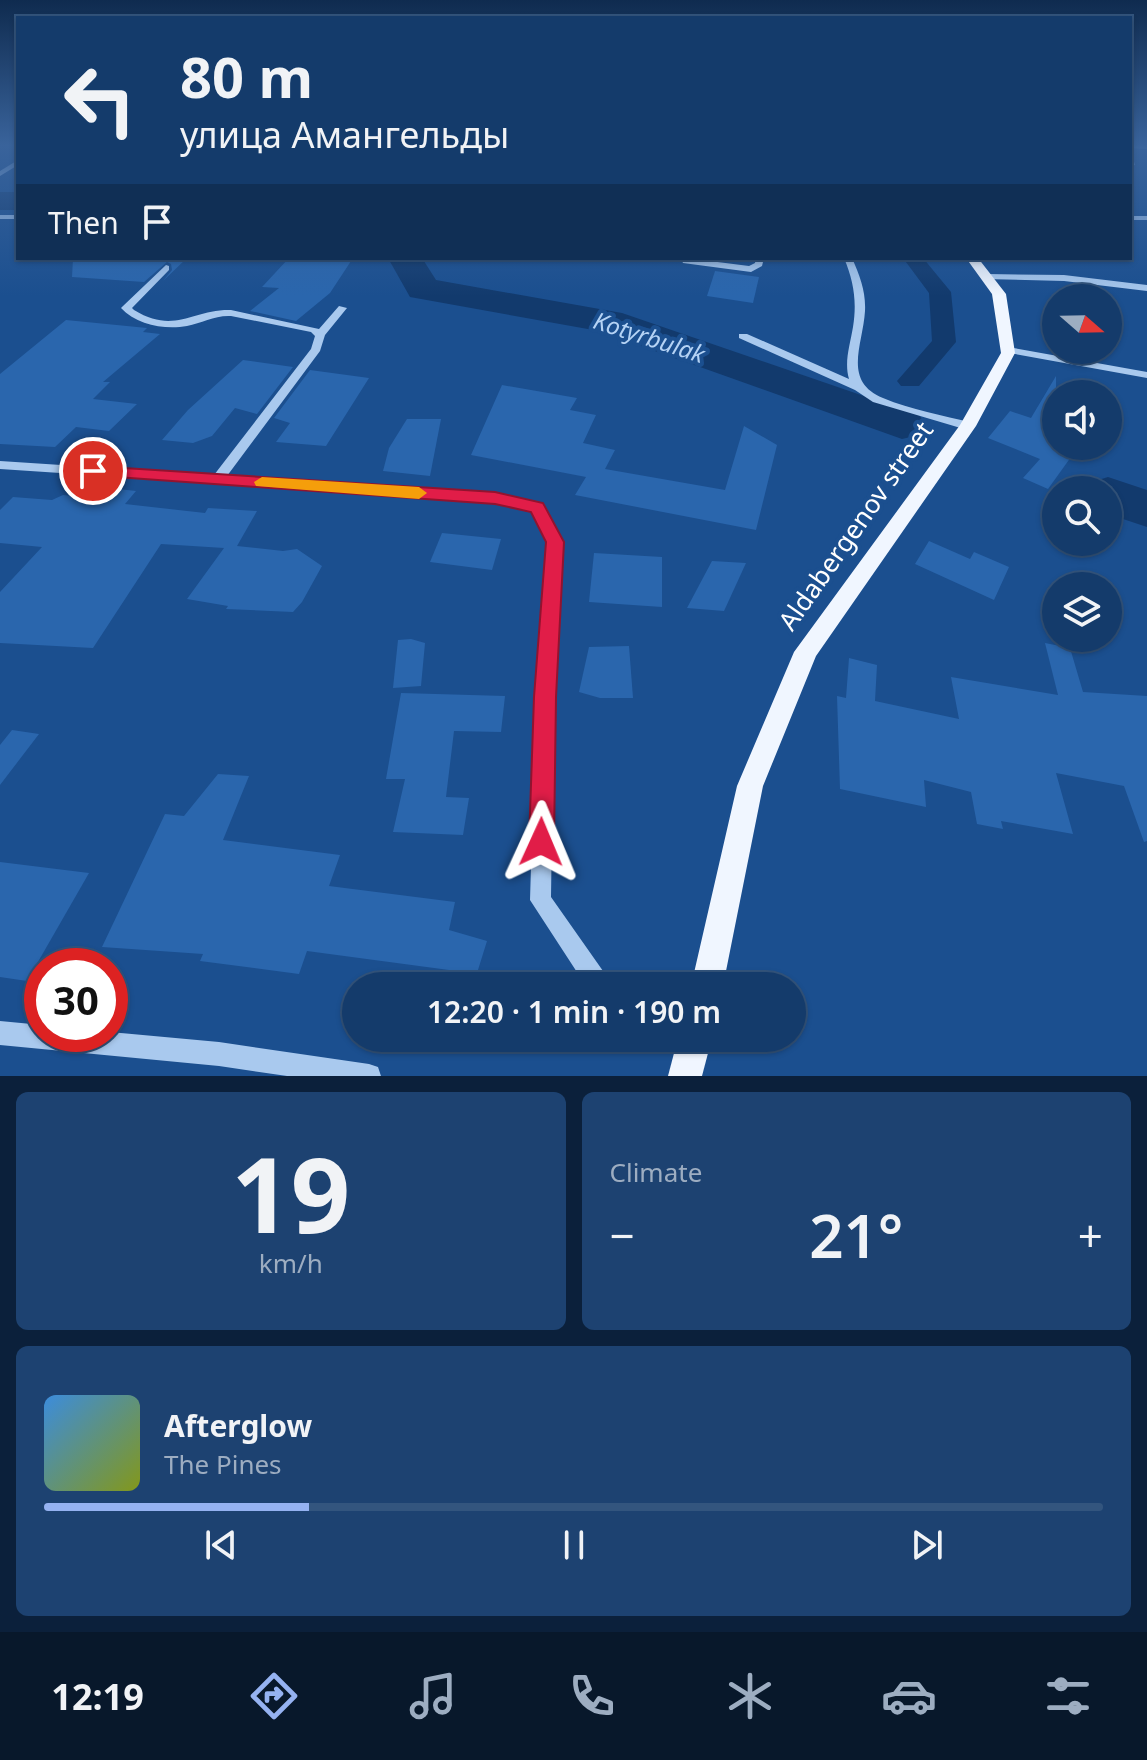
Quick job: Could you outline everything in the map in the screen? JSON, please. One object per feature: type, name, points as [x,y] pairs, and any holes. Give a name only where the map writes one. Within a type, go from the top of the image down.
[{"type":"main road","points":[[974,260],[993,286],[1008,350]]},
{"type":"main road","name":"Aldabergenov street","points":[[710,972],[750,786],[806,652],[968,426],[1008,350]]},
{"type":"main road","points":[[685,1076],[691,1052]]},
{"type":"street","points":[[686,261],[751,269],[760,260]]},
{"type":"street","points":[[849,260],[863,298],[852,366],[858,387]]},
{"type":"street","points":[[166,268],[126,308],[132,315],[180,324],[218,312],[231,313],[314,330],[320,335]]},
{"type":"street","points":[[993,286],[1064,278],[1147,288]]},
{"type":"street","points":[[218,479],[316,349],[320,335],[342,308]]},
{"type":"street","points":[[743,336],[858,387],[877,400],[968,426]]},
{"type":"street","points":[[1008,350],[1147,375]]},
{"type":"street","points":[[0,465],[495,498],[537,507],[555,542],[545,697],[540,900],[590,972]]},
{"type":"street","points":[[0,1033],[219,1054],[369,1076]]},
{"type":"building","points":[[73,260],[185,260],[163,281],[172,270],[167,262],[144,282],[72,277]]},
{"type":"building","points":[[287,260],[352,260],[330,293],[296,321],[250,311],[279,288],[262,287]]},
{"type":"building","points":[[715,271],[759,277],[753,303],[707,296]]},
{"type":"building","points":[[66,320],[147,328],[143,332],[160,334],[103,382],[110,382],[93,399],[137,404],[109,431],[76,427],[55,447],[0,444],[0,374]]},
{"type":"building","points":[[243,360],[293,367],[257,414],[235,408],[212,436],[193,443],[162,440],[188,410]]},
{"type":"building","points":[[310,370],[369,378],[326,446],[276,442],[290,423],[274,418]]},
{"type":"building","points":[[502,385],[577,398],[570,410],[596,415],[583,443],[615,450],[605,469],[725,490],[744,426],[777,445],[756,530],[575,495],[586,477],[471,455]]},
{"type":"building","points":[[1042,400],[1042,460],[1069,460],[1057,476],[1042,476],[1042,486],[1023,478],[1040,459],[988,438],[1010,411],[1031,418]]},
{"type":"building","points":[[407,419],[441,419],[430,476],[383,471],[389,448]]},
{"type":"building","points":[[101,487],[136,491],[125,504],[205,513],[208,508],[257,511],[237,546],[283,551],[297,549],[322,566],[293,612],[226,609],[228,606],[187,599],[224,548],[161,544],[93,648],[0,643],[0,592],[42,547],[0,543],[0,510],[13,497],[52,500],[63,495],[92,498]]},
{"type":"building","points":[[442,533],[501,539],[492,570],[430,562]]},
{"type":"building","points":[[929,541],[970,559],[974,552],[1009,567],[994,600],[915,564]]},
{"type":"building","points":[[594,553],[662,557],[662,607],[589,602]]},
{"type":"building","points":[[712,561],[746,563],[724,611],[687,608]]},
{"type":"building","points":[[411,639],[425,643],[421,686],[393,688],[398,640]]},
{"type":"building","points":[[629,646],[633,698],[600,698],[579,692],[589,647]]},
{"type":"building","points":[[1047,652],[1071,652],[1083,692],[1147,696],[1147,841],[1144,842],[1124,786],[1056,773],[1073,834],[1001,821],[1003,829],[977,824],[971,792],[924,780],[926,807],[840,789],[837,696],[846,698],[849,658],[877,665],[875,701],[959,719],[951,677],[1058,695]]},
{"type":"building","points":[[401,693],[505,696],[501,732],[454,731],[446,797],[469,798],[463,835],[393,832],[405,779],[386,779]]},
{"type":"building","points":[[12,730],[39,734],[0,785],[0,745]]},
{"type":"building","points":[[218,774],[249,776],[223,840],[340,855],[329,886],[455,902],[449,930],[487,941],[477,972],[448,972],[307,951],[299,974],[200,961],[203,954],[102,947],[165,814],[184,816]]},
{"type":"building","points":[[0,862],[89,873],[46,948],[24,948],[24,981],[0,977]]},
{"type":"waterway","name":"Kotyrbulak","points":[[0,201],[16,201]]},
{"type":"waterway","name":"Kotyrbulak","points":[[406,260],[423,289],[608,321],[902,425]]},
{"type":"waterway","points":[[910,381],[944,342],[940,292],[915,260]]},
{"type":"waterway","name":"Kotyrbulak","points":[[1122,500],[1147,509]]},
{"type":"slow traffic","points":[[262,482],[419,493]]},
{"type":"route","points":[[93,471],[495,498],[537,507],[555,542],[545,697],[541,842]]}]
